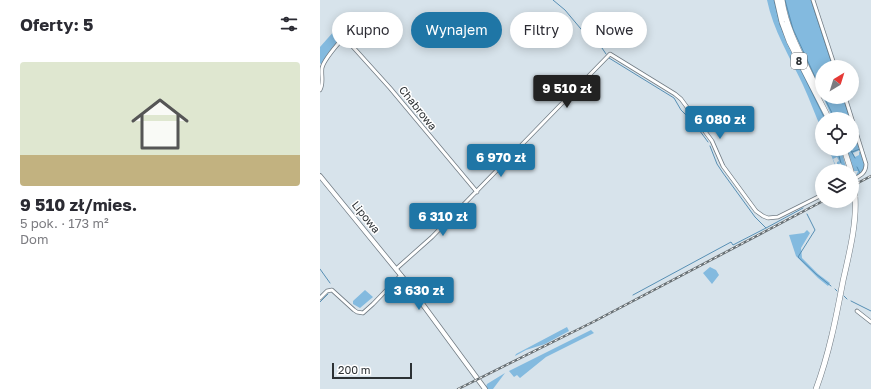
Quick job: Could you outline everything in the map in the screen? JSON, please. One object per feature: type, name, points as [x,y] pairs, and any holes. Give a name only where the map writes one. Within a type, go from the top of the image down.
[{"type":"highway","name":"8","points":[[777,0],[782,22],[789,41],[826,112]]},
{"type":"highway","name":"8","points":[[782,0],[791,32],[827,112]]},
{"type":"highway","points":[[816,389],[830,342],[846,267],[854,223],[855,208]]},
{"type":"street","points":[[813,0],[833,60]]},
{"type":"street","name":"Chabrowa","points":[[320,90],[322,84],[322,68],[324,63],[344,37],[390,88],[477,192]]},
{"type":"street","points":[[396,269],[414,254],[477,192],[610,54],[675,94],[680,99],[712,141],[723,166],[756,211],[763,216],[772,218],[778,217],[815,198]]},
{"type":"street","points":[[847,104],[866,164],[863,174],[859,176]]},
{"type":"street","name":"Lipowa","points":[[320,176],[401,274],[484,387]]},
{"type":"street","points":[[320,298],[327,291],[332,290],[354,310],[363,313],[401,274]]},
{"type":"street","points":[[857,311],[871,322]]},
{"type":"shaded area","points":[[767,0],[775,0],[780,23],[815,94],[815,104],[820,104],[824,112],[815,112],[815,113],[782,43]]},
{"type":"shaded area","points":[[784,0],[812,0],[832,60],[815,60],[815,79],[791,25]]},
{"type":"shaded area","points":[[332,33],[332,48],[334,48],[322,65],[320,63],[320,47]]},
{"type":"shaded area","points":[[826,104],[846,104],[849,112],[830,112]]},
{"type":"shaded area","points":[[859,152],[862,152],[864,167],[862,172],[859,175],[859,164],[851,164],[848,156],[859,156]]},
{"type":"shaded area","points":[[832,156],[843,156],[845,164],[837,164],[839,161],[837,157],[833,159],[834,164]]},
{"type":"shaded area","points":[[807,230],[810,233],[801,248],[802,258],[818,274],[830,283],[828,286],[796,256],[789,235],[804,233]]},
{"type":"shaded area","points":[[710,267],[716,270],[719,275],[712,284],[703,273]]},
{"type":"shaded area","points":[[365,290],[373,297],[360,308],[353,304],[353,301]]},
{"type":"shaded area","points":[[567,327],[569,331],[545,344],[526,350],[515,356],[516,354]]},
{"type":"shaded area","points":[[591,330],[594,333],[546,357],[520,378],[517,375],[514,377],[509,371]]},
{"type":"shaded area","points":[[505,373],[493,389],[488,389],[486,387],[487,384]]},
{"type":"waterway","points":[[553,0],[565,10],[586,35],[602,48],[606,54]]},
{"type":"waterway","points":[[774,0],[780,25],[786,39]]},
{"type":"waterway","points":[[785,0],[793,29],[815,77]]},
{"type":"waterway","points":[[811,0],[831,60]]},
{"type":"waterway","points":[[788,44],[822,112]]},
{"type":"waterway","points":[[609,58],[674,98],[681,110],[694,123],[708,142]]},
{"type":"waterway","points":[[828,104],[832,112]]},
{"type":"waterway","points":[[845,104],[848,112]]},
{"type":"waterway","points":[[710,146],[717,164],[723,173],[755,217],[766,228],[803,208]]},
{"type":"waterway","points":[[839,156],[841,163]]},
{"type":"waterway","points":[[807,214],[815,230],[798,257],[831,286]]},
{"type":"waterway","points":[[633,295],[731,242],[733,245],[766,228]]},
{"type":"waterway","points":[[320,269],[330,283]]},
{"type":"waterway","points":[[320,302],[328,294]]},
{"type":"waterway","points":[[844,296],[847,299]]},
{"type":"waterway","points":[[851,301],[871,311]]},
{"type":"railway","points":[[859,182],[871,176]]},
{"type":"railway","points":[[458,389],[593,322],[815,205]]}]
